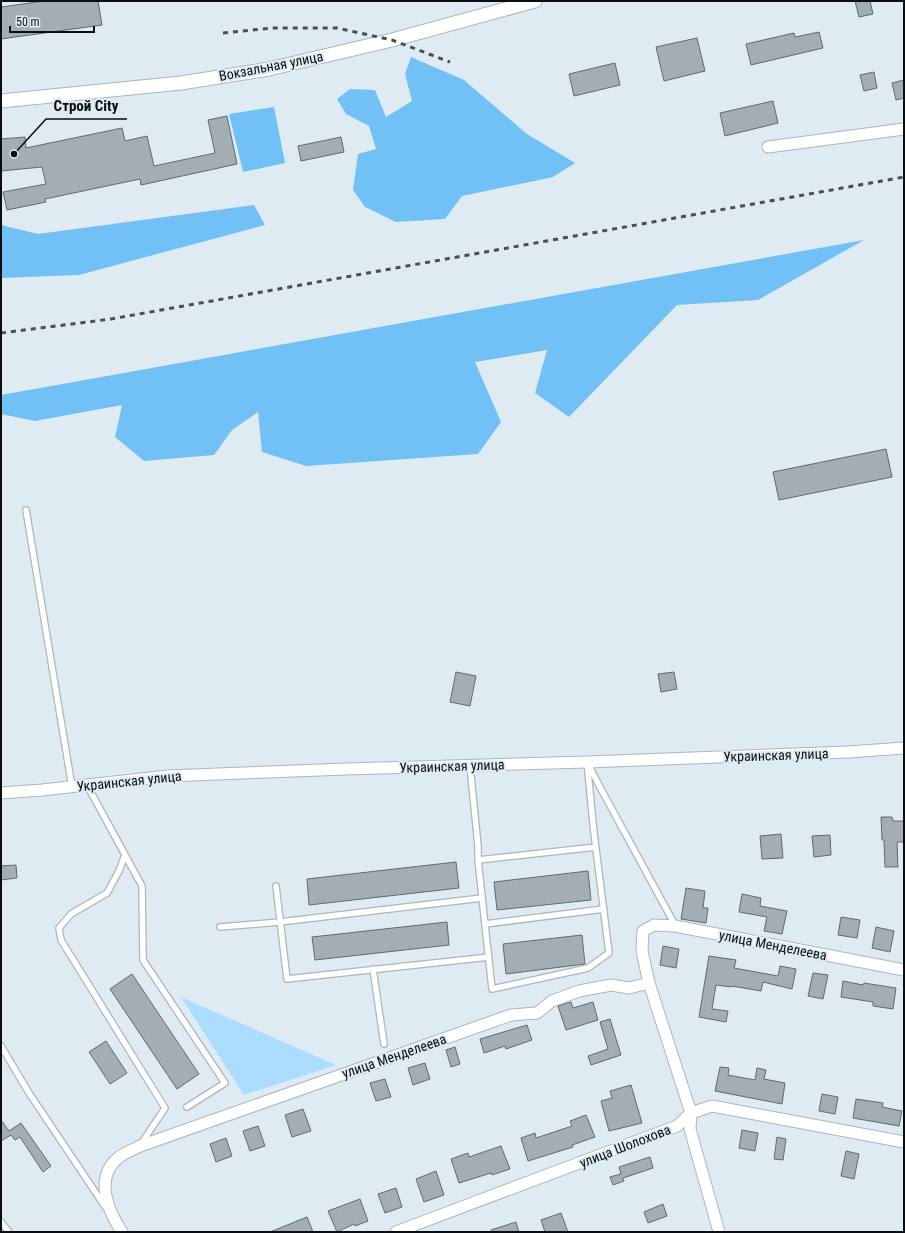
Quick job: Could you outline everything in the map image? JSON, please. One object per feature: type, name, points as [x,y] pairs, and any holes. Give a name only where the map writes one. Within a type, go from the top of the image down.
[{"type":"street","name":"Вокзальная улица","points":[[1,101],[181,83],[269,68],[392,40],[535,1]]},
{"type":"street","points":[[768,147],[904,129]]},
{"type":"street","name":"Украинская улица","points":[[1,793],[72,787],[168,776],[587,762],[904,748]]},
{"type":"street","name":"улица Менделеева","points":[[122,1232],[113,1219],[104,1189],[106,1172],[117,1158],[140,1146],[511,1015],[537,1012],[552,1001],[579,991],[611,985],[629,988],[649,983],[642,951],[643,931],[654,925],[675,926],[904,970]]},
{"type":"street","points":[[649,983],[691,1113],[690,1129],[719,1232]]},
{"type":"street","name":"улица Шолохова","points":[[396,1232],[676,1126],[691,1113],[712,1106],[904,1142]]},
{"type":"lane","points":[[26,510],[72,787]]},
{"type":"lane","points":[[470,766],[478,860],[492,989],[588,968],[609,953],[587,762]]},
{"type":"lane","points":[[587,762],[600,789],[675,926]]},
{"type":"lane","points":[[86,785],[142,886],[143,960],[225,1084],[187,1107]]},
{"type":"lane","points":[[478,860],[596,847]]},
{"type":"lane","points":[[125,855],[107,893],[71,914],[59,928],[61,940],[165,1108],[140,1146]]},
{"type":"lane","points":[[276,886],[287,978],[489,957]]},
{"type":"lane","points":[[220,928],[482,898]]},
{"type":"lane","points":[[485,924],[604,909]]},
{"type":"lane","points":[[372,969],[384,1044]]},
{"type":"lane","points":[[1,1046],[29,1093],[113,1219]]},
{"type":"lane","points":[[1,1222],[9,1232]]},
{"type":"shaded area","points":[[411,57],[464,80],[527,134],[575,163],[553,177],[462,196],[445,219],[396,222],[365,207],[353,190],[358,154],[376,149],[369,126],[346,114],[337,99],[350,89],[375,90],[386,117],[412,101],[405,74]]},
{"type":"shaded area","points":[[274,107],[285,163],[243,172],[229,114]]},
{"type":"shaded area","points":[[254,205],[265,225],[79,275],[1,278],[1,225],[38,234]]},
{"type":"shaded area","points":[[864,240],[758,300],[677,305],[569,417],[535,393],[547,350],[475,362],[501,422],[478,454],[306,466],[262,452],[258,412],[232,430],[214,455],[144,461],[115,437],[122,405],[35,421],[1,414],[1,395]]},
{"type":"shaded area","points":[[181,997],[336,1065],[244,1095]]},
{"type":"building","points":[[44,1],[98,1],[102,25],[1,39],[1,7]]},
{"type":"building","points":[[855,1],[870,1],[873,14],[859,17]]},
{"type":"building","points":[[819,32],[823,48],[751,65],[746,44],[794,33],[795,37]]},
{"type":"building","points":[[697,38],[705,71],[664,81],[656,47]]},
{"type":"building","points":[[615,63],[620,85],[574,96],[569,74]]},
{"type":"building","points":[[874,72],[877,88],[864,91],[860,75]]},
{"type":"building","points":[[904,80],[904,98],[896,100],[892,83]]},
{"type":"building","points":[[773,101],[778,123],[725,136],[720,113]]},
{"type":"building","points":[[227,116],[237,164],[141,185],[140,179],[45,199],[46,202],[7,210],[3,192],[46,184],[42,167],[1,171],[1,139],[25,137],[26,148],[122,128],[125,141],[147,136],[154,166],[215,153],[208,120]]},
{"type":"building","points":[[341,137],[344,152],[301,161],[298,146]]},
{"type":"building","points":[[886,449],[892,477],[779,500],[773,472]]},
{"type":"building","points":[[456,672],[476,676],[470,706],[450,702]]},
{"type":"building","points":[[674,672],[677,689],[661,692],[658,674]]},
{"type":"building","points":[[881,817],[892,817],[893,821],[904,821],[904,842],[897,842],[898,867],[885,867]]},
{"type":"building","points":[[781,834],[783,858],[762,859],[760,836]]},
{"type":"building","points":[[830,835],[831,855],[814,857],[812,836]]},
{"type":"building","points":[[456,862],[459,888],[309,905],[307,879]]},
{"type":"building","points":[[16,865],[17,878],[1,880],[1,866]]},
{"type":"building","points":[[588,871],[591,900],[497,910],[494,882]]},
{"type":"building","points":[[686,888],[705,891],[703,908],[708,908],[706,923],[681,919]]},
{"type":"building","points":[[742,894],[761,898],[760,906],[787,911],[782,934],[764,931],[767,917],[739,912]]},
{"type":"building","points":[[841,917],[860,920],[857,938],[838,935]]},
{"type":"building","points":[[447,922],[449,945],[315,960],[312,937]]},
{"type":"building","points":[[876,927],[894,931],[890,952],[872,948]]},
{"type":"building","points":[[582,935],[585,964],[506,974],[503,944]]},
{"type":"building","points":[[663,946],[679,949],[676,968],[660,965]]},
{"type":"building","points":[[709,956],[736,960],[734,968],[778,976],[780,966],[796,969],[792,989],[763,982],[761,991],[716,985],[712,1009],[728,1011],[726,1022],[699,1017]]},
{"type":"building","points":[[813,973],[828,975],[823,999],[808,996]]},
{"type":"building","points":[[132,974],[199,1074],[177,1089],[110,989]]},
{"type":"building","points":[[843,981],[863,985],[864,983],[896,988],[893,1009],[873,1006],[873,1002],[841,997]]},
{"type":"building","points":[[571,1002],[573,1008],[593,1002],[598,1020],[566,1030],[558,1006]]},
{"type":"building","points":[[610,1019],[621,1055],[591,1065],[588,1056],[608,1049],[600,1022]]},
{"type":"building","points":[[527,1025],[532,1040],[506,1049],[505,1046],[484,1053],[480,1039]]},
{"type":"building","points":[[106,1041],[127,1073],[110,1084],[89,1052]]},
{"type":"building","points":[[455,1047],[460,1064],[451,1067],[446,1050]]},
{"type":"building","points":[[425,1063],[430,1079],[413,1085],[408,1068]]},
{"type":"building","points":[[720,1067],[729,1068],[728,1075],[755,1080],[757,1068],[766,1070],[764,1079],[785,1083],[782,1104],[715,1091]]},
{"type":"building","points":[[385,1079],[391,1097],[376,1101],[370,1083]]},
{"type":"building","points":[[631,1085],[642,1123],[609,1131],[601,1101],[612,1098],[610,1091]]},
{"type":"building","points":[[822,1094],[838,1097],[835,1114],[819,1111]]},
{"type":"building","points":[[856,1099],[883,1103],[882,1107],[902,1111],[899,1126],[853,1118]]},
{"type":"building","points":[[303,1109],[311,1131],[292,1137],[285,1115]]},
{"type":"building","points":[[586,1115],[595,1137],[572,1145],[573,1147],[528,1161],[521,1138],[535,1133],[536,1138],[572,1126],[570,1121]]},
{"type":"building","points":[[1,1120],[9,1131],[21,1123],[51,1166],[43,1172],[20,1137],[15,1140],[11,1135],[1,1141]]},
{"type":"building","points":[[258,1126],[265,1146],[250,1151],[243,1131]]},
{"type":"building","points":[[742,1130],[758,1133],[755,1151],[739,1148]]},
{"type":"building","points":[[777,1137],[786,1139],[783,1160],[774,1159]]},
{"type":"building","points":[[226,1138],[232,1156],[216,1162],[210,1144]]},
{"type":"building","points":[[501,1146],[510,1169],[459,1183],[451,1159],[468,1153],[469,1157]]},
{"type":"building","points":[[846,1151],[859,1154],[854,1179],[841,1176]]},
{"type":"building","points":[[650,1157],[653,1168],[623,1178],[624,1181],[613,1185],[610,1177],[621,1174],[619,1167]]},
{"type":"building","points":[[436,1171],[444,1195],[424,1202],[416,1179]]},
{"type":"building","points":[[396,1188],[402,1207],[385,1213],[378,1194]]},
{"type":"building","points":[[360,1199],[368,1221],[355,1226],[354,1224],[337,1232],[328,1211]]},
{"type":"building","points":[[663,1204],[667,1216],[648,1223],[644,1212]]},
{"type":"building","points":[[561,1213],[568,1232],[545,1232],[541,1220]]},
{"type":"building","points":[[307,1217],[313,1232],[270,1232]]},
{"type":"building","points":[[516,1222],[519,1232],[491,1232],[491,1230]]},
{"type":"railway","points":[[223,33],[272,28],[337,28],[392,40],[450,62]]},
{"type":"railway","points":[[1,333],[111,319],[904,177]]},
{"type":"place","name":"Строй City","points":[[14,154]]}]
